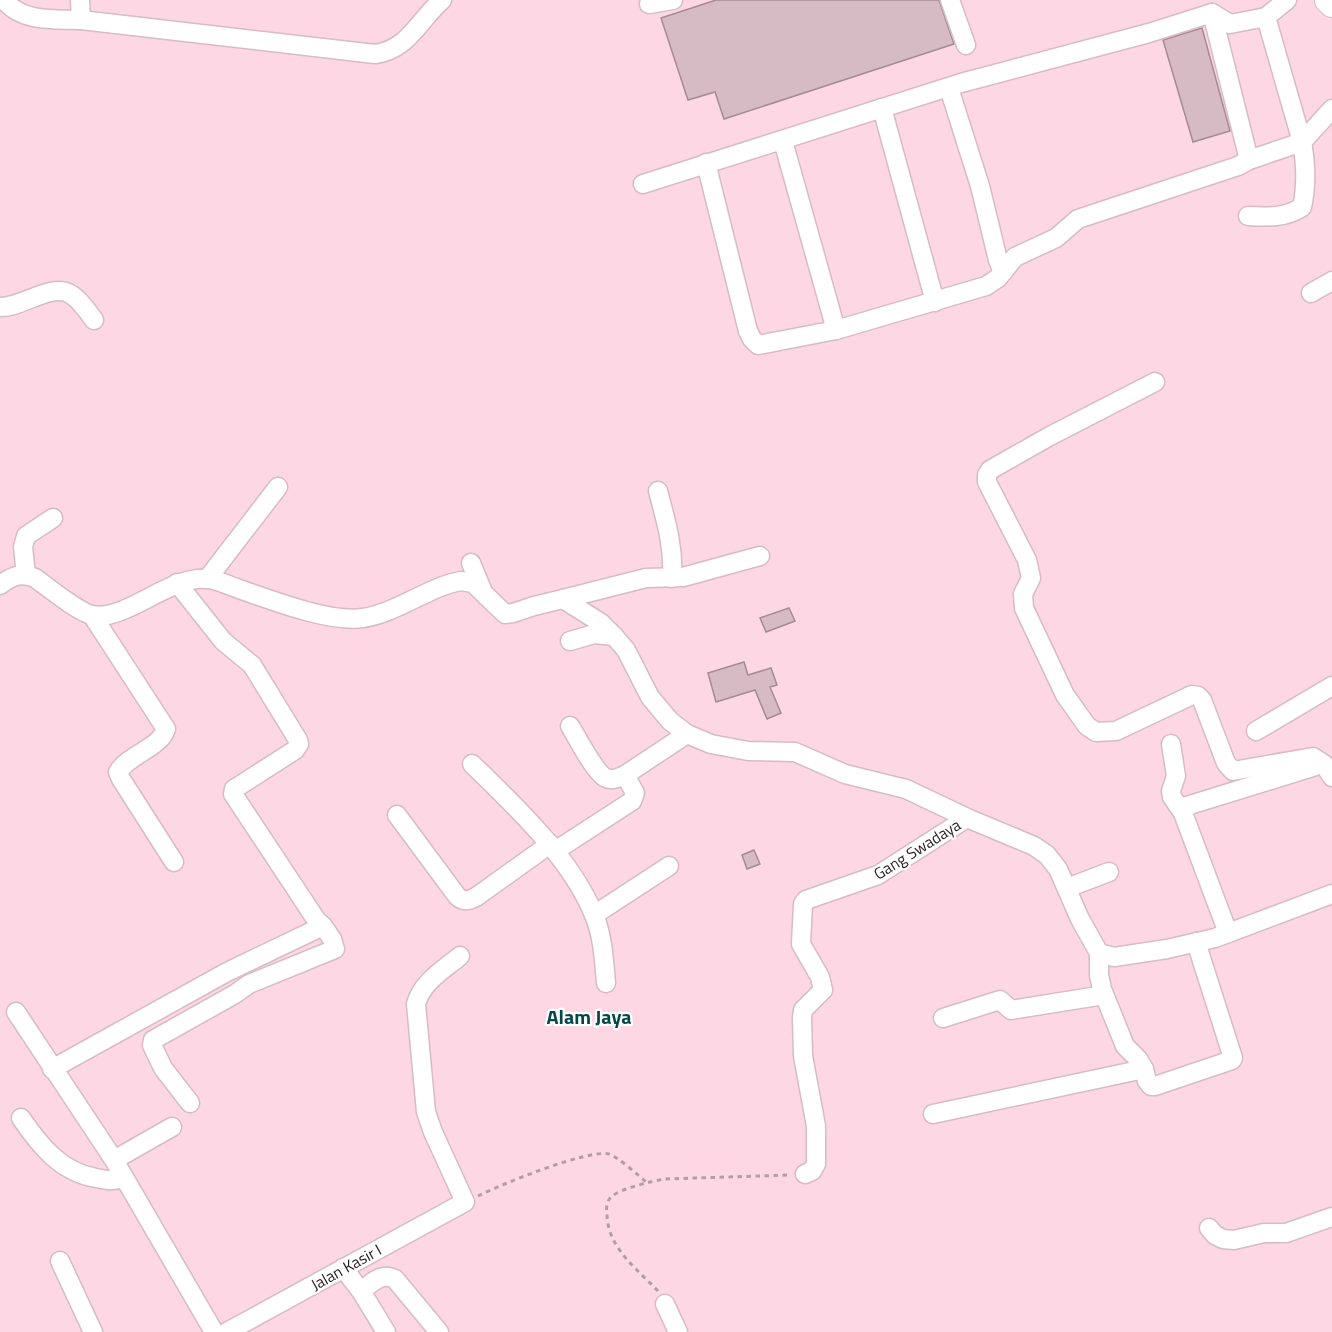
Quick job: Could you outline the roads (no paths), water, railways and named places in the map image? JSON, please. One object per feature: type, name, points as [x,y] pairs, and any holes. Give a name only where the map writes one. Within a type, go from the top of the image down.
[{"type":"highway","points":[[1328,0],[1332,4]]},
{"type":"street","points":[[4,0],[21,14],[34,19],[81,20],[375,54],[393,49],[411,36],[442,0]]},
{"type":"street","points":[[80,0],[81,20]]},
{"type":"street","points":[[649,4],[673,0]]},
{"type":"street","points":[[950,0],[966,45]]},
{"type":"street","points":[[643,184],[948,88],[1149,33],[1212,13],[1230,24],[1266,17],[1287,0]]},
{"type":"street","points":[[1212,13],[1249,160]]},
{"type":"street","points":[[1248,216],[1287,215],[1302,207],[1306,189],[1302,142],[1266,17]]},
{"type":"street","points":[[948,88],[980,186],[1003,273]]},
{"type":"street","points":[[882,108],[935,302]]},
{"type":"street","points":[[706,163],[748,331],[758,345],[836,330],[986,286],[1003,273],[1015,257],[1056,238],[1077,219],[1238,166],[1302,142],[1332,109]]},
{"type":"street","points":[[783,141],[836,330]]},
{"type":"street","points":[[1311,293],[1332,281]]},
{"type":"street","points":[[0,307],[7,308],[52,291],[65,291],[73,295],[94,320]]},
{"type":"street","points":[[1155,382],[1050,436],[990,470],[987,475],[987,482],[1027,560],[1031,573],[1023,594],[1024,608],[1030,623],[1065,695],[1087,726],[1096,732],[1116,732],[1192,695],[1203,700],[1226,764],[1233,771],[1313,757],[1328,770]]},
{"type":"street","points":[[208,578],[278,487]]},
{"type":"street","points":[[658,491],[670,536],[673,555],[672,578]]},
{"type":"street","points":[[26,574],[23,547],[26,536],[54,518]]},
{"type":"street","points":[[0,585],[19,574],[26,574],[81,610],[92,615],[105,615],[177,583],[208,578],[264,598],[347,619],[382,613],[457,581],[470,581],[499,610],[508,615],[534,606],[645,578],[672,578],[760,556]]},
{"type":"street","points":[[471,563],[483,592]]},
{"type":"street","points":[[177,583],[222,641],[252,666],[298,740],[299,744],[295,750],[234,789],[233,794],[317,921],[332,939],[335,949],[249,984],[153,1040],[152,1045],[163,1068],[190,1103]]},
{"type":"street","points":[[563,599],[601,623],[614,636],[626,650],[650,697],[670,721],[687,734],[711,744],[748,751],[795,752],[845,774],[906,789],[1034,846],[1047,855],[1058,870],[1080,919],[1099,953],[1099,975],[1104,996],[1125,1046],[1138,1059],[1147,1082],[1151,1086],[1233,1058],[1196,942]]},
{"type":"street","points":[[92,615],[165,725],[165,734],[124,764],[118,772],[174,862]]},
{"type":"street","points":[[570,641],[594,634],[614,636]]},
{"type":"street","points":[[1256,731],[1332,686]]},
{"type":"street","points":[[570,726],[599,771],[606,778],[614,779],[625,775],[687,734]]},
{"type":"street","points":[[1171,744],[1176,776],[1171,791],[1175,803],[1180,808],[1228,933]]},
{"type":"street","points":[[472,764],[552,847],[574,878],[594,915],[600,938],[606,983]]},
{"type":"street","points":[[1180,808],[1328,770]]},
{"type":"street","points":[[398,815],[456,896],[461,900],[467,900],[476,897],[552,847],[632,801],[635,793],[625,775]]},
{"type":"street","name":"Gang Swadaya","points":[[805,1174],[812,1171],[816,1164],[816,1126],[803,1056],[802,1017],[803,1010],[823,990],[820,977],[801,944],[803,904],[806,900],[866,880],[888,870],[967,818]]},
{"type":"street","points":[[594,915],[669,866]]},
{"type":"street","points":[[1067,888],[1109,872]]},
{"type":"street","points":[[1099,953],[1114,957],[1196,942],[1228,933],[1332,894]]},
{"type":"street","points":[[52,1069],[227,972],[323,926]]},
{"type":"street","name":"Jalan Kasir I","points":[[227,1332],[465,1202],[426,1112],[416,1004],[426,985],[460,957]]},
{"type":"street","points":[[944,1018],[1000,1000],[1011,1010],[1104,996]]},
{"type":"street","points":[[16,1012],[114,1160],[214,1332]]},
{"type":"street","points":[[933,1114],[1144,1070]]},
{"type":"street","points":[[21,1118],[37,1143],[61,1165],[84,1176],[114,1181],[123,1178]]},
{"type":"street","points":[[114,1160],[172,1127]]},
{"type":"street","points":[[1209,1228],[1223,1239],[1234,1240],[1264,1233],[1286,1233],[1332,1217]]},
{"type":"street","points":[[60,1261],[93,1332]]},
{"type":"street","points":[[343,1268],[361,1291],[386,1332]]},
{"type":"street","points":[[361,1291],[381,1276],[388,1275],[394,1279],[439,1332]]},
{"type":"street","points":[[665,1304],[678,1332]]},
{"type":"district","name":"Alam Jaya","points":[[589,1016]]}]
